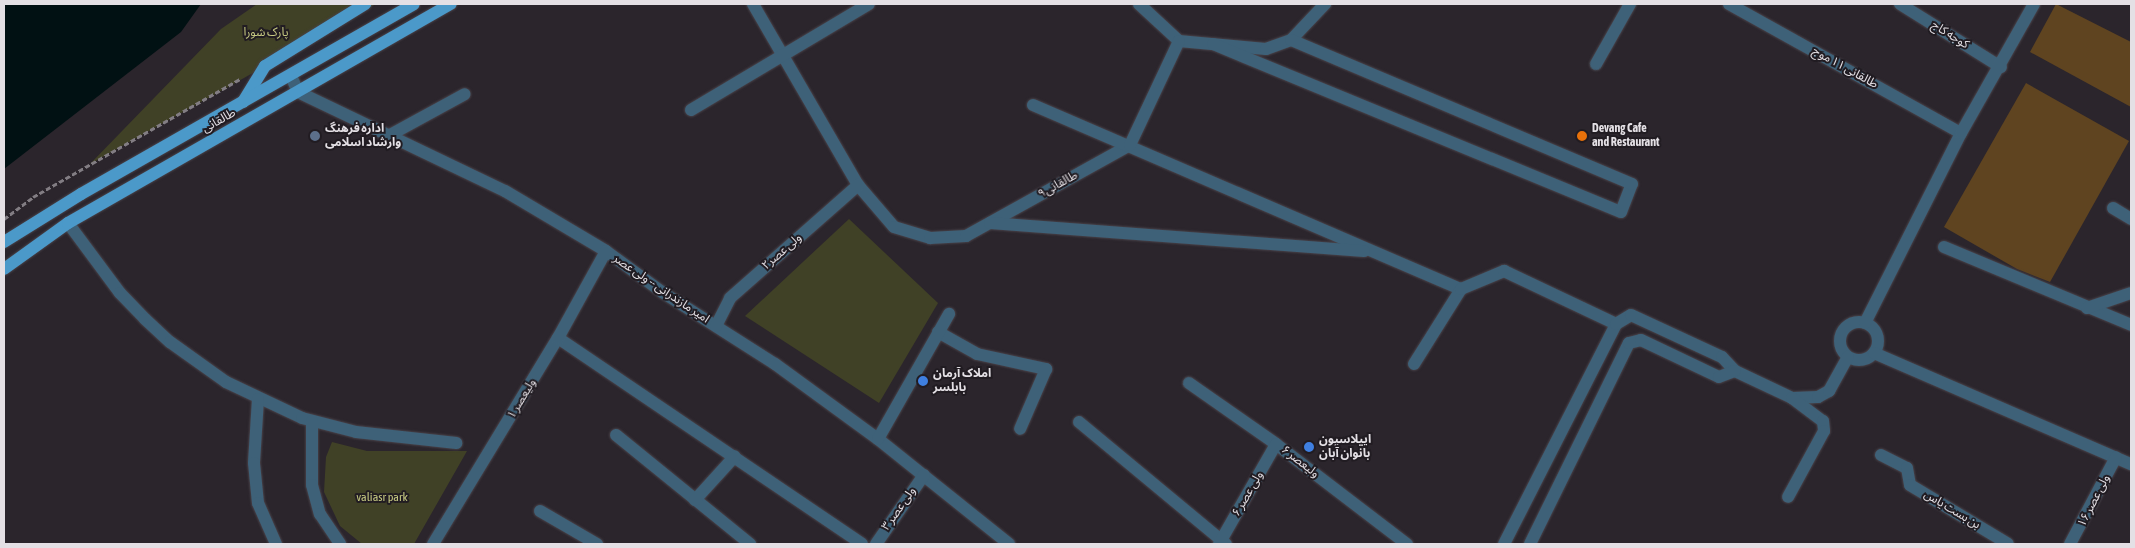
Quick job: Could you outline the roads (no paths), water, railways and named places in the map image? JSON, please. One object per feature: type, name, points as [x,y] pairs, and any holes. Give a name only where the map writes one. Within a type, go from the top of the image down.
[{"type":"main road","points":[[243,103],[265,66],[365,4]]},
{"type":"main road","name":"طالقانی","points":[[4,242],[81,194],[414,4]]},
{"type":"main road","name":"طالقانی","points":[[4,269],[68,223],[451,4]]},
{"type":"street","name":"طالقانی۹","points":[[753,4],[858,185],[894,226],[930,238],[966,236],[1130,145]]},
{"type":"street","points":[[691,110],[782,53],[869,4]]},
{"type":"street","points":[[1139,4],[1179,41],[1266,49],[1290,40],[1325,4]]},
{"type":"street","points":[[1596,64],[1630,4]]},
{"type":"street","name":"طالقانی ۱۱ موج","points":[[1730,4],[1960,133]]},
{"type":"street","name":"کوجه کاج","points":[[1900,4],[2001,67]]},
{"type":"street","points":[[1865,323],[1960,133],[2001,67],[2034,4]]},
{"type":"street","points":[[1213,44],[1621,212],[1632,184],[1290,40]]},
{"type":"street","points":[[1130,145],[1179,41]]},
{"type":"street","points":[[290,76],[298,92]]},
{"type":"street","name":"امیر مازندرانی -- ولی عصر","points":[[298,92],[390,134],[505,191],[606,251],[775,364],[878,439],[1008,544]]},
{"type":"street","points":[[390,134],[464,94]]},
{"type":"street","points":[[1033,105],[1130,145],[1460,289]]},
{"type":"street","name":"ولی عصر۲","points":[[716,326],[730,298],[858,185]]},
{"type":"street","points":[[2113,208],[2131,219]]},
{"type":"street","points":[[68,223],[120,293],[170,342],[226,382],[258,400],[312,421],[356,432],[456,444]]},
{"type":"street","points":[[990,223],[1373,251]]},
{"type":"street","points":[[1944,248],[2131,325]]},
{"type":"street","name":"ولیعصر ۱","points":[[433,544],[558,338],[606,251]]},
{"type":"street","points":[[1414,364],[1460,289],[1504,271],[1616,324]]},
{"type":"street","points":[[2088,308],[2131,293]]},
{"type":"street","points":[[878,439],[949,314]]},
{"type":"street","points":[[1504,544],[1616,324],[1624,316],[1631,315],[1722,357],[1735,371],[1792,398],[1816,415],[1824,425],[1824,431],[1788,497]]},
{"type":"street","points":[[1853,323],[1865,323],[1876,333],[1878,343],[1874,352],[1865,359],[1848,357],[1840,347],[1840,335],[1853,323]]},
{"type":"street","points":[[938,332],[977,354],[1046,369],[1020,429]]},
{"type":"street","points":[[558,338],[735,456],[862,544]]},
{"type":"street","points":[[1530,544],[1630,343],[1641,340],[1719,377],[1735,371]]},
{"type":"street","points":[[1874,352],[2131,464]]},
{"type":"street","points":[[1792,398],[1818,397],[1829,391],[1848,357]]},
{"type":"street","name":"ولیعصر ۶","points":[[1189,383],[1276,444],[1407,544]]},
{"type":"street","points":[[258,400],[254,463],[258,503],[276,544]]},
{"type":"street","points":[[312,421],[312,485],[320,514],[340,544]]},
{"type":"street","points":[[1079,422],[1222,543]]},
{"type":"street","points":[[616,435],[750,544]]},
{"type":"street","name":"ولی عصر ۶","points":[[1222,543],[1276,444]]},
{"type":"street","name":"بن بست یاس","points":[[1881,455],[1907,468],[1910,485],[2008,544]]},
{"type":"street","points":[[695,500],[735,456]]},
{"type":"street","name":"ولی عصر ۱۶","points":[[2070,544],[2116,457]]},
{"type":"street","name":"ولی عصر ۳","points":[[876,544],[924,475]]},
{"type":"street","points":[[1529,494],[1550,505]]},
{"type":"street","points":[[540,511],[597,544]]},
{"type":"place","name":"اداره فرهنگ وارشاد اسلامی","points":[[315,136]]},
{"type":"place","name":"Devang Cafe and Restaurant","points":[[1582,136]]},
{"type":"place","name":"املاک آرمان بابلسر","points":[[923,381]]},
{"type":"place","name":"اپیلاسیون بانوان آبان","points":[[1309,447]]},
{"type":"park label","name":"پارک شورا","points":[[266,33]]},
{"type":"park label","name":"valiasr park","points":[[382,498]]}]
